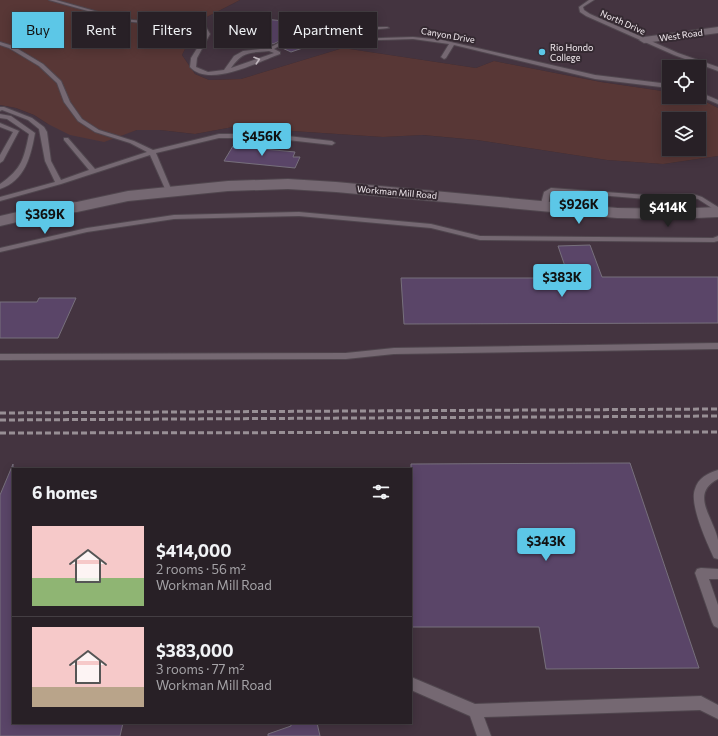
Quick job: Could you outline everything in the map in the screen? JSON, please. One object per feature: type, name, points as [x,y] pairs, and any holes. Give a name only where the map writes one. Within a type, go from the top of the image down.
[{"type":"street","name":"West Road","points":[[644,40],[718,30]]},
{"type":"street","name":"Workman Mill Road","points":[[0,221],[52,209],[77,206],[128,196],[228,186],[288,184],[352,188],[618,213],[674,214],[718,211]]},
{"type":"street","name":"Workman Mill Road","points":[[0,230],[58,217],[77,206]]},
{"type":"lane","points":[[51,0],[123,20],[204,28],[208,34],[194,58],[193,67],[196,71],[209,74],[227,70],[278,53],[270,48]]},
{"type":"lane","name":"North Drive","points":[[592,0],[581,7],[582,10],[593,17],[676,54],[718,69]]},
{"type":"lane","points":[[377,29],[387,28]]},
{"type":"lane","name":"Canyon Drive","points":[[377,40],[413,38],[452,44],[595,77],[662,85]]},
{"type":"lane","points":[[0,43],[11,47],[41,65],[59,82],[67,102],[80,120],[97,131],[132,142],[152,152],[169,191]]},
{"type":"lane","points":[[444,57],[452,44]]},
{"type":"lane","name":"Canyon Drive","points":[[227,70],[236,57],[245,52],[270,48]]},
{"type":"lane","points":[[706,97],[718,102]]},
{"type":"lane","points":[[0,109],[2,108],[30,119],[42,128],[44,132],[48,161],[60,183]]},
{"type":"lane","points":[[0,116],[9,117],[32,133],[27,162],[17,176],[0,187]]},
{"type":"lane","points":[[0,125],[16,131],[0,161]]},
{"type":"lane","points":[[0,199],[60,183],[152,152],[219,136],[270,136],[332,143]]},
{"type":"lane","points":[[66,139],[94,172]]},
{"type":"lane","points":[[544,207],[545,196],[547,192],[551,190],[646,197],[693,196],[700,198],[718,211]]},
{"type":"lane","points":[[0,250],[87,230],[174,217],[299,214],[431,226],[480,238],[714,240],[718,238]]},
{"type":"lane","points":[[0,357],[346,356],[394,351],[718,346]]},
{"type":"lane","points":[[718,474],[703,484],[699,492],[701,507],[718,554]]},
{"type":"lane","points":[[718,574],[701,573],[718,622]]},
{"type":"lane","points":[[412,683],[475,711],[701,703],[718,712]]},
{"type":"lane","points":[[475,711],[484,736]]},
{"type":"shaded area","points":[[0,0],[240,0],[206,17],[206,12],[138,12],[138,48],[186,48],[182,55],[195,74],[209,80],[241,79],[343,48],[476,68],[494,61],[601,82],[662,91],[662,104],[706,104],[706,102],[718,108],[718,156],[663,164],[607,160],[477,140],[423,135],[383,137],[233,127],[195,134],[160,130],[137,130],[104,142],[70,135],[34,115],[16,108],[0,105]]},
{"type":"shaded area","name":"Rio Hondo College","points":[[240,0],[718,0],[718,108],[706,102],[706,60],[662,60],[662,91],[601,82],[494,61],[476,68],[343,48],[241,79],[209,80],[195,74],[182,55],[186,48],[206,48],[206,17],[214,13],[214,48],[271,48],[271,12],[217,12]]},
{"type":"shaded area","points":[[0,105],[16,108],[34,115],[48,124],[127,133],[137,130],[160,130],[195,134],[233,127],[383,137],[422,135],[477,140],[607,160],[663,164],[718,156],[718,736],[0,736]]},
{"type":"building","points":[[271,20],[279,20],[279,41],[273,44],[271,43]]},
{"type":"building","points":[[282,48],[303,48],[291,52]]},
{"type":"building","points":[[233,146],[295,152],[293,157],[300,157],[295,168],[224,161]]},
{"type":"building","points":[[590,245],[602,277],[718,277],[718,323],[404,324],[401,278],[569,278],[558,246]]},
{"type":"building","points":[[39,298],[76,298],[58,338],[0,338],[0,302],[37,302]]},
{"type":"building","points":[[630,463],[699,668],[546,669],[539,627],[412,627],[411,464]]},
{"type":"building","points":[[13,464],[12,724],[123,724],[120,736],[0,736],[0,495]]},
{"type":"building","points":[[291,724],[317,724],[320,736],[268,736],[268,734],[291,726]]},
{"type":"railway","points":[[0,413],[718,409]]},
{"type":"railway","points":[[0,420],[718,416]]},
{"type":"railway","points":[[0,433],[718,432]]},
{"type":"place","name":"Rio Hondo College","points":[[542,52]]}]
